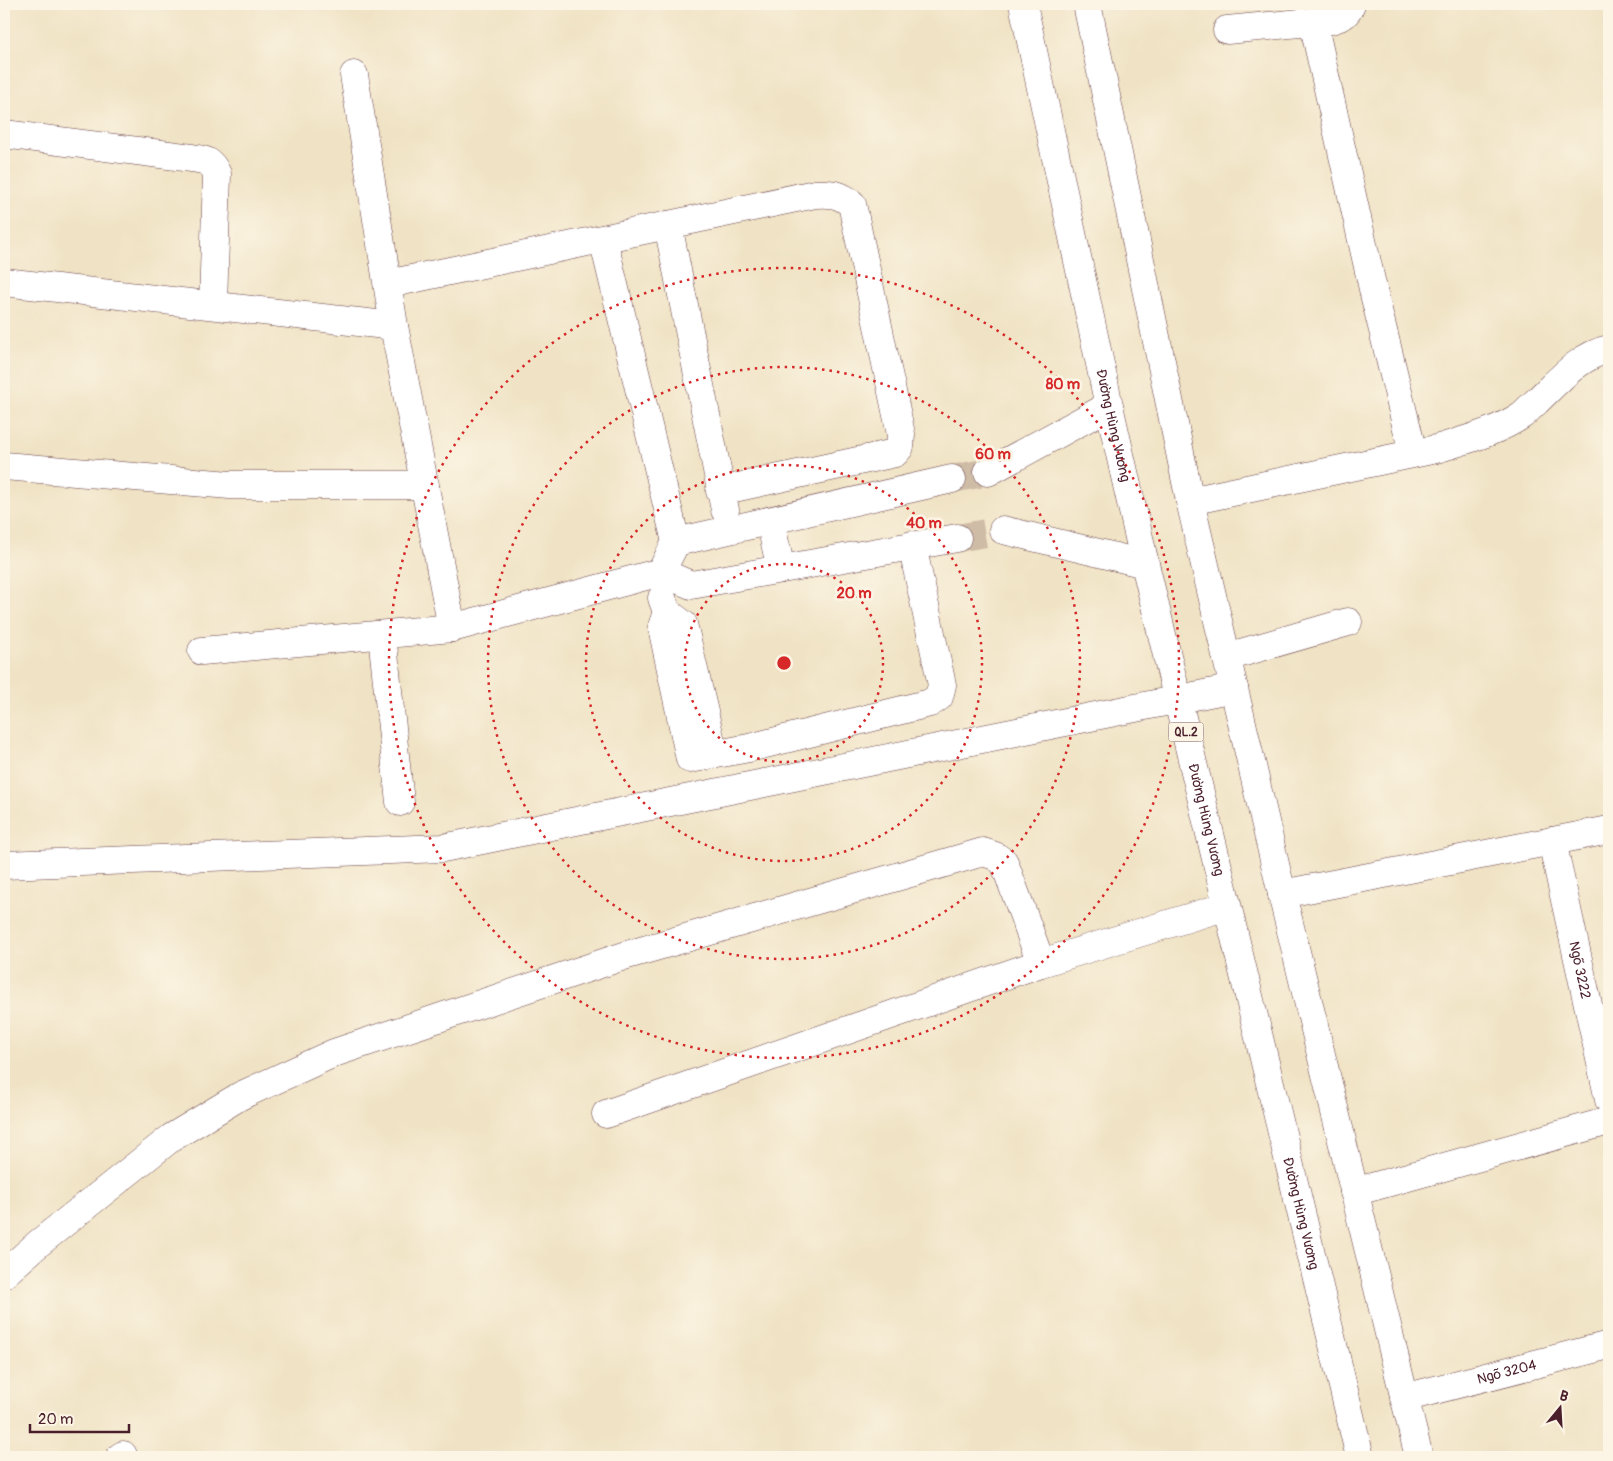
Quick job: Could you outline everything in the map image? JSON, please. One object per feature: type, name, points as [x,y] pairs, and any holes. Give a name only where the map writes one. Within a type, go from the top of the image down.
[{"type":"main road","name":"Đường Hùng Vương","points":[[1023,4],[1109,406],[1145,564],[1360,1457]]},
{"type":"main road","points":[[1087,4],[1190,501],[1282,894],[1419,1457]]},
{"type":"main road","points":[[1227,30],[1331,20],[1343,17],[1351,4]]},
{"type":"main road","points":[[1313,22],[1373,288],[1413,453]]},
{"type":"main road","points":[[354,75],[394,326],[452,628]]},
{"type":"main road","points":[[4,134],[206,160],[213,165],[217,174],[213,306]]},
{"type":"main road","points":[[388,284],[815,194],[832,193],[844,197],[852,204],[901,434],[900,447],[895,454],[720,492]]},
{"type":"main road","points":[[668,225],[720,492],[730,530]]},
{"type":"main road","points":[[603,239],[676,542],[657,573],[667,612],[682,624],[702,757],[749,748],[930,704],[939,696],[942,685],[912,545]]},
{"type":"main road","points":[[4,282],[394,326]]},
{"type":"main road","points":[[1190,501],[1436,449],[1472,438],[1508,424],[1524,414],[1581,362],[1597,351],[1609,349]]},
{"type":"main road","points":[[988,472],[1109,406]]},
{"type":"main road","points":[[4,466],[230,485],[425,485]]},
{"type":"main road","points":[[676,542],[952,479]]},
{"type":"main road","points":[[770,521],[781,569]]},
{"type":"main road","points":[[1003,530],[1145,564]]},
{"type":"main road","points":[[202,651],[452,628],[657,573],[691,586],[957,538]]},
{"type":"main road","points":[[1227,657],[1348,622]]},
{"type":"main road","points":[[382,635],[400,802]]},
{"type":"main road","points":[[4,865],[443,848],[1234,688]]},
{"type":"main road","points":[[1282,894],[1609,830]]},
{"type":"main road","name":"Ngõ 3222","points":[[1552,841],[1609,1100]]},
{"type":"main road","points":[[4,1274],[39,1243],[170,1138],[240,1096],[334,1053],[627,955],[983,852],[995,856],[1004,862],[1041,963]]},
{"type":"main road","points":[[606,1114],[1041,963],[1227,906]]},
{"type":"main road","points":[[1354,1192],[1609,1121]]},
{"type":"main road","name":"Ngõ 3204","points":[[1404,1398],[1609,1345]]},
{"type":"tunnel","points":[[952,479],[988,472]]},
{"type":"tunnel","points":[[957,538],[1003,530]]}]
